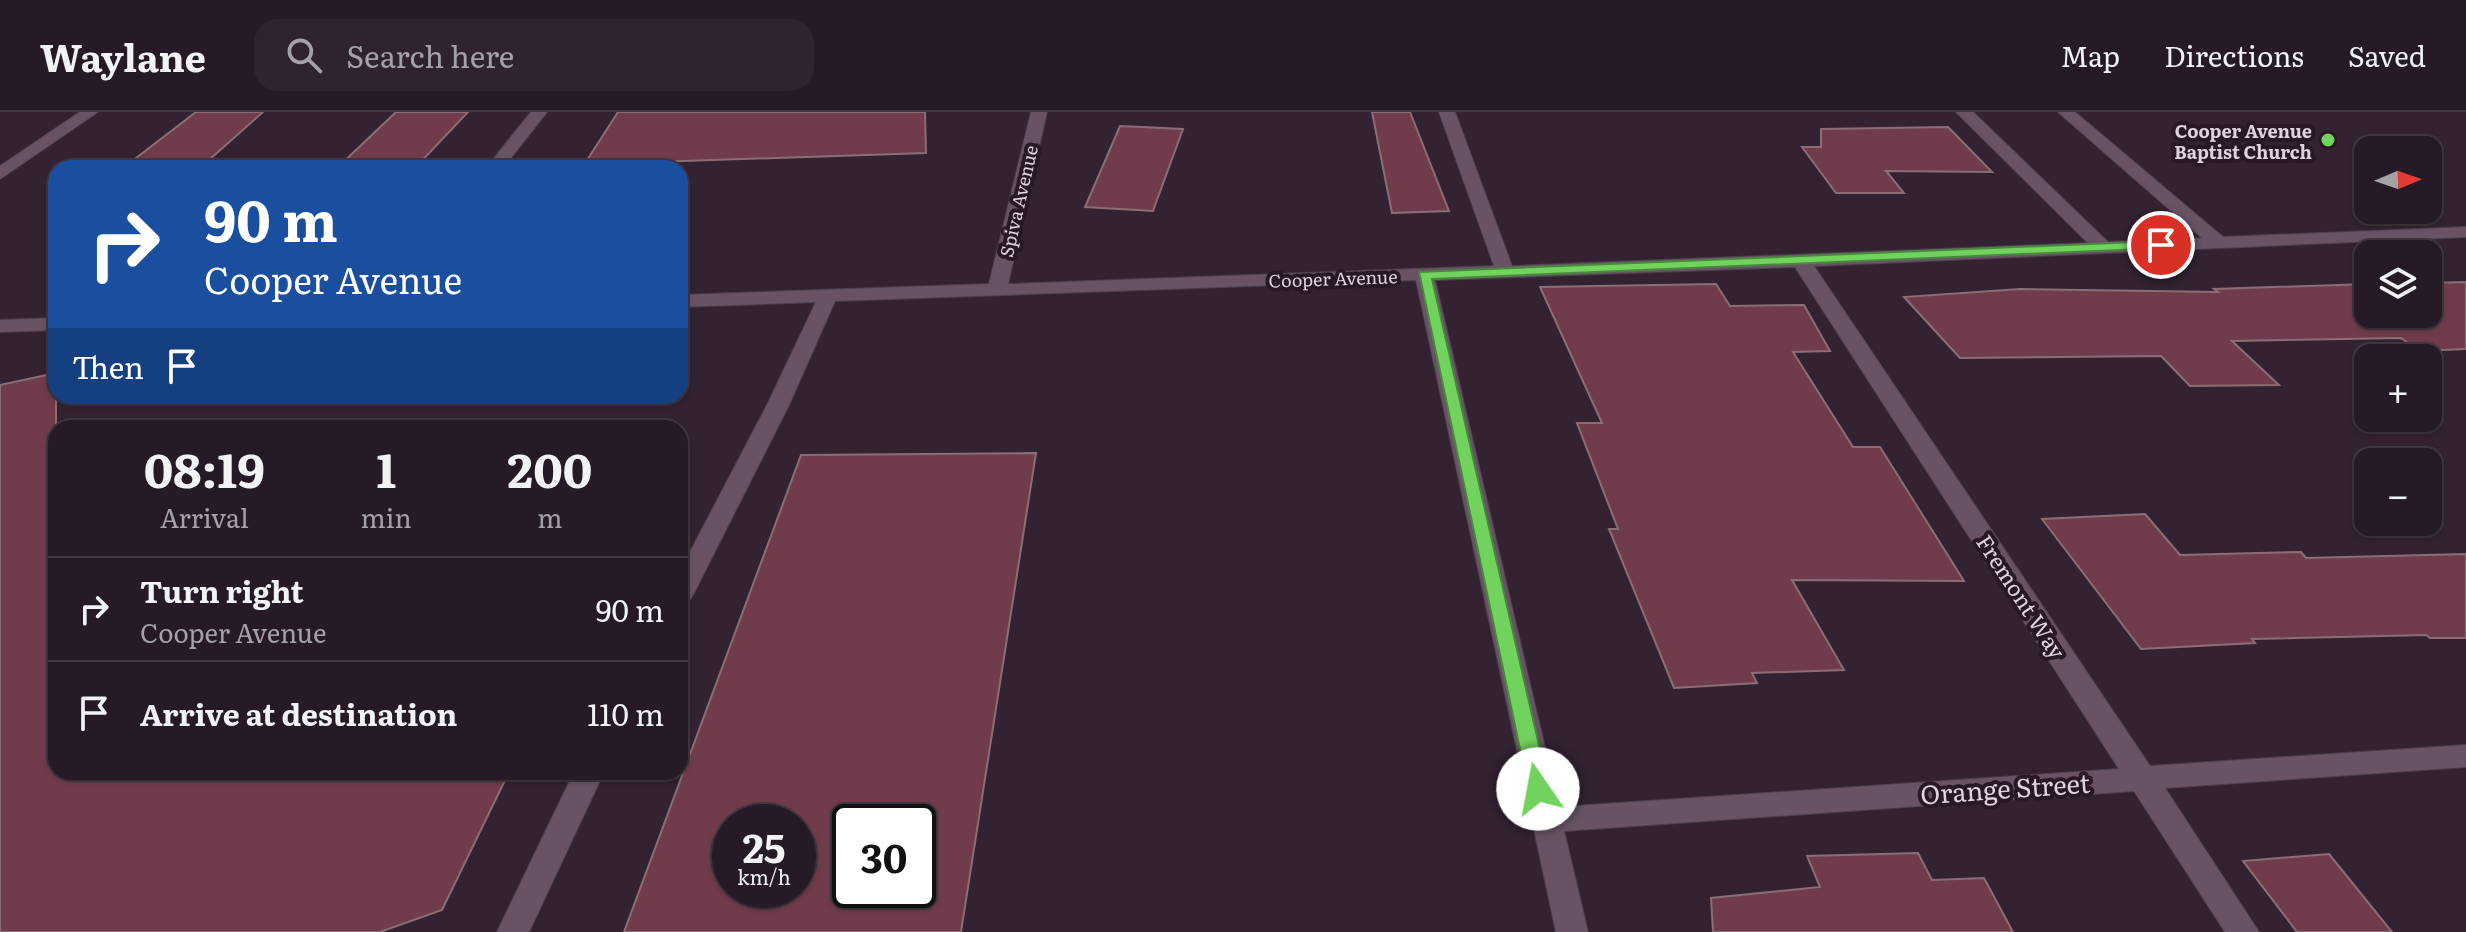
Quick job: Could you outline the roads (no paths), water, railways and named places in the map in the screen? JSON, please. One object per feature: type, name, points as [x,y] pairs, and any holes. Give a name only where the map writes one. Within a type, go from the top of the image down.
[{"type":"street","points":[[0,174],[90,112]]},
{"type":"street","points":[[500,160],[539,112]]},
{"type":"street","name":"Spiva Avenue","points":[[997,290],[1039,112]]},
{"type":"street","points":[[1447,112],[1505,272]]},
{"type":"street","points":[[1964,112],[2104,248]]},
{"type":"street","points":[[2066,112],[2219,243]]},
{"type":"street","name":"Cooper Avenue","points":[[688,301],[1801,261],[2466,232]]},
{"type":"street","name":"Fremont Way","points":[[1801,261],[2243,932]]},
{"type":"street","points":[[1424,275],[1572,932]]},
{"type":"street","points":[[688,579],[778,405],[828,296]]},
{"type":"street","points":[[0,326],[48,324]]},
{"type":"street","name":"Orange Street","points":[[1545,820],[2466,756]]},
{"type":"street","points":[[513,932],[585,780]]},
{"type":"place","name":"Cooper Avenue Baptist Church","points":[[2328,140]]}]
